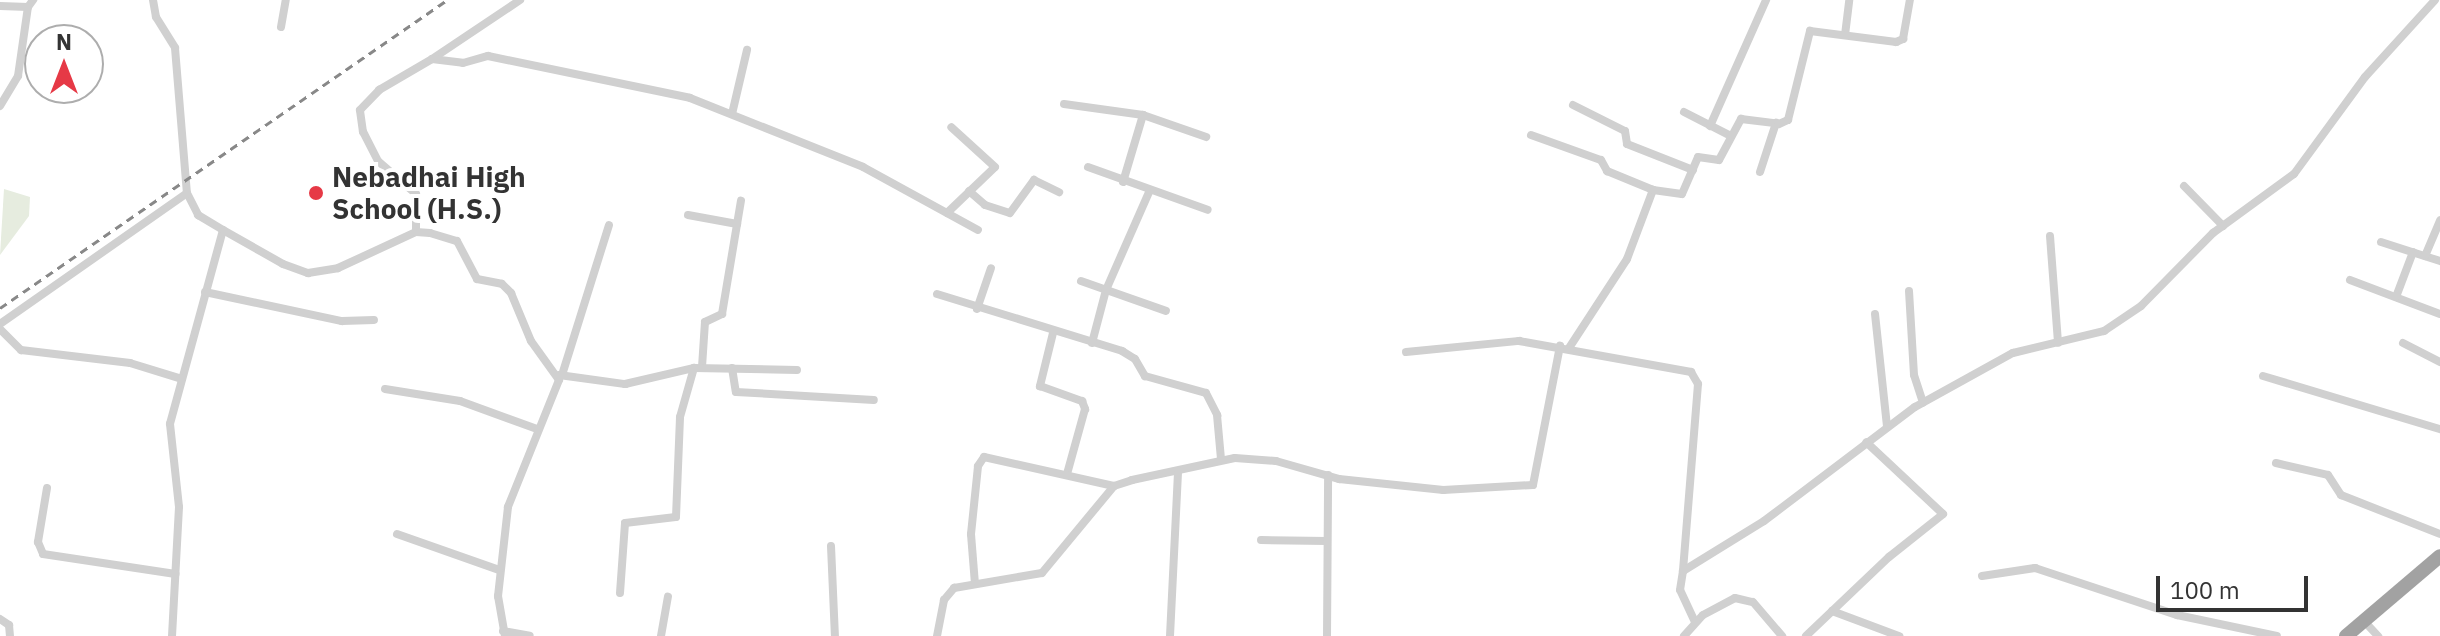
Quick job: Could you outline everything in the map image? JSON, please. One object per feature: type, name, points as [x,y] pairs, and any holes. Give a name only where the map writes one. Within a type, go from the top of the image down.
[{"type":"highway","points":[[2346,636],[2440,556]]},
{"type":"street","points":[[153,0],[156,17],[175,48],[187,193],[198,215],[223,230],[308,273],[338,268],[416,232],[457,241],[477,279],[508,289],[531,341],[560,375],[625,384],[698,367],[797,370]]},
{"type":"street","points":[[281,27],[286,0]]},
{"type":"street","points":[[416,232],[416,194],[373,155],[360,110],[379,90],[520,0]]},
{"type":"street","points":[[1710,126],[1766,0]]},
{"type":"street","points":[[1845,35],[1849,0]]},
{"type":"street","points":[[1531,135],[1601,160],[1607,171],[1653,190],[1682,194],[1700,156],[1719,160],[1741,119],[1776,123],[1791,114],[1805,36],[1810,31],[1903,39],[1910,0]]},
{"type":"street","points":[[1683,571],[1764,521],[1866,442],[1923,403],[2013,353],[2115,325],[2223,226],[2294,174],[2365,77],[2435,0]]},
{"type":"street","points":[[0,6],[31,4],[18,76],[0,106]]},
{"type":"street","points":[[732,114],[747,50]]},
{"type":"street","points":[[432,59],[463,63],[488,56],[648,87],[732,114],[863,167],[978,230]]},
{"type":"street","points":[[1064,104],[1143,115],[1206,137]]},
{"type":"street","points":[[1573,105],[1625,131],[1627,144],[1693,170]]},
{"type":"street","points":[[1684,112],[1731,136]]},
{"type":"street","points":[[1123,182],[1143,115]]},
{"type":"street","points":[[1760,172],[1776,123]]},
{"type":"street","points":[[947,213],[993,171],[994,162],[951,127]]},
{"type":"street","points":[[1088,167],[1149,192],[1208,210]]},
{"type":"street","points":[[969,191],[985,205],[1010,213],[1034,180],[1059,192]]},
{"type":"street","points":[[2184,186],[2223,226]]},
{"type":"street","points":[[975,584],[971,534],[980,460],[991,456],[1114,486],[1221,459],[1276,461],[1328,475],[1443,490],[1533,485],[1565,347],[1623,266],[1653,190]]},
{"type":"street","points":[[1092,343],[1106,290],[1149,192]]},
{"type":"street","points":[[182,379],[130,363],[21,350],[0,326],[187,193]]},
{"type":"street","points":[[620,593],[625,523],[676,517],[680,417],[698,367],[705,322],[722,314],[741,201]]},
{"type":"street","points":[[688,215],[737,224]]},
{"type":"street","points":[[2425,256],[2440,220]]},
{"type":"street","points":[[530,636],[504,634],[499,570],[508,507],[560,375],[609,225]]},
{"type":"street","points":[[172,636],[179,507],[170,424],[223,230]]},
{"type":"street","points":[[2050,236],[2058,343]]},
{"type":"street","points":[[2381,242],[2440,261]]},
{"type":"street","points":[[2396,297],[2413,252]]},
{"type":"street","points":[[977,309],[991,268]]},
{"type":"street","points":[[2350,280],[2440,314]]},
{"type":"street","points":[[1081,281],[1166,311]]},
{"type":"street","points":[[1909,291],[1914,375],[1923,403]]},
{"type":"street","points":[[205,292],[342,321],[374,320]]},
{"type":"street","points":[[937,294],[1053,333],[1130,354],[1145,376],[1210,396],[1221,459]]},
{"type":"street","points":[[1875,314],[1887,427]]},
{"type":"street","points":[[1053,333],[1040,386],[1082,401],[1085,409],[1067,474]]},
{"type":"street","points":[[1406,352],[1519,341],[1684,369],[1697,377],[1680,590],[1695,622]]},
{"type":"street","points":[[2403,343],[2440,362]]},
{"type":"street","points":[[732,368],[736,392],[874,400]]},
{"type":"street","points":[[2263,376],[2440,429]]},
{"type":"street","points":[[385,389],[460,401],[537,429]]},
{"type":"street","points":[[1806,636],[1943,514],[1866,442]]},
{"type":"street","points":[[2276,463],[2328,475],[2341,495],[2440,534]]},
{"type":"street","points":[[1170,636],[1178,471]]},
{"type":"street","points":[[1327,636],[1328,475]]},
{"type":"street","points":[[937,636],[948,593],[975,584],[1024,580],[1047,569],[1114,486]]},
{"type":"street","points":[[47,488],[38,542],[43,554],[175,574]]},
{"type":"street","points":[[397,534],[499,570]]},
{"type":"street","points":[[1261,540],[1327,541]]},
{"type":"street","points":[[831,546],[835,636]]},
{"type":"street","points":[[1982,576],[2035,568],[2177,615],[2277,636]]},
{"type":"street","points":[[661,636],[668,597]]},
{"type":"street","points":[[1684,636],[1695,622],[1735,598],[1745,599],[1782,636]]},
{"type":"street","points":[[1832,611],[1899,636]]},
{"type":"street","points":[[0,619],[9,625],[10,636]]},
{"type":"street","points":[[2364,621],[2378,636]]},
{"type":"shaded area","points":[[4,189],[30,197],[29,216],[0,255]]},
{"type":"railway","points":[[0,308],[447,0]]},
{"type":"place","name":"Nebadhai High School (H.S.)","points":[[316,193]]}]
